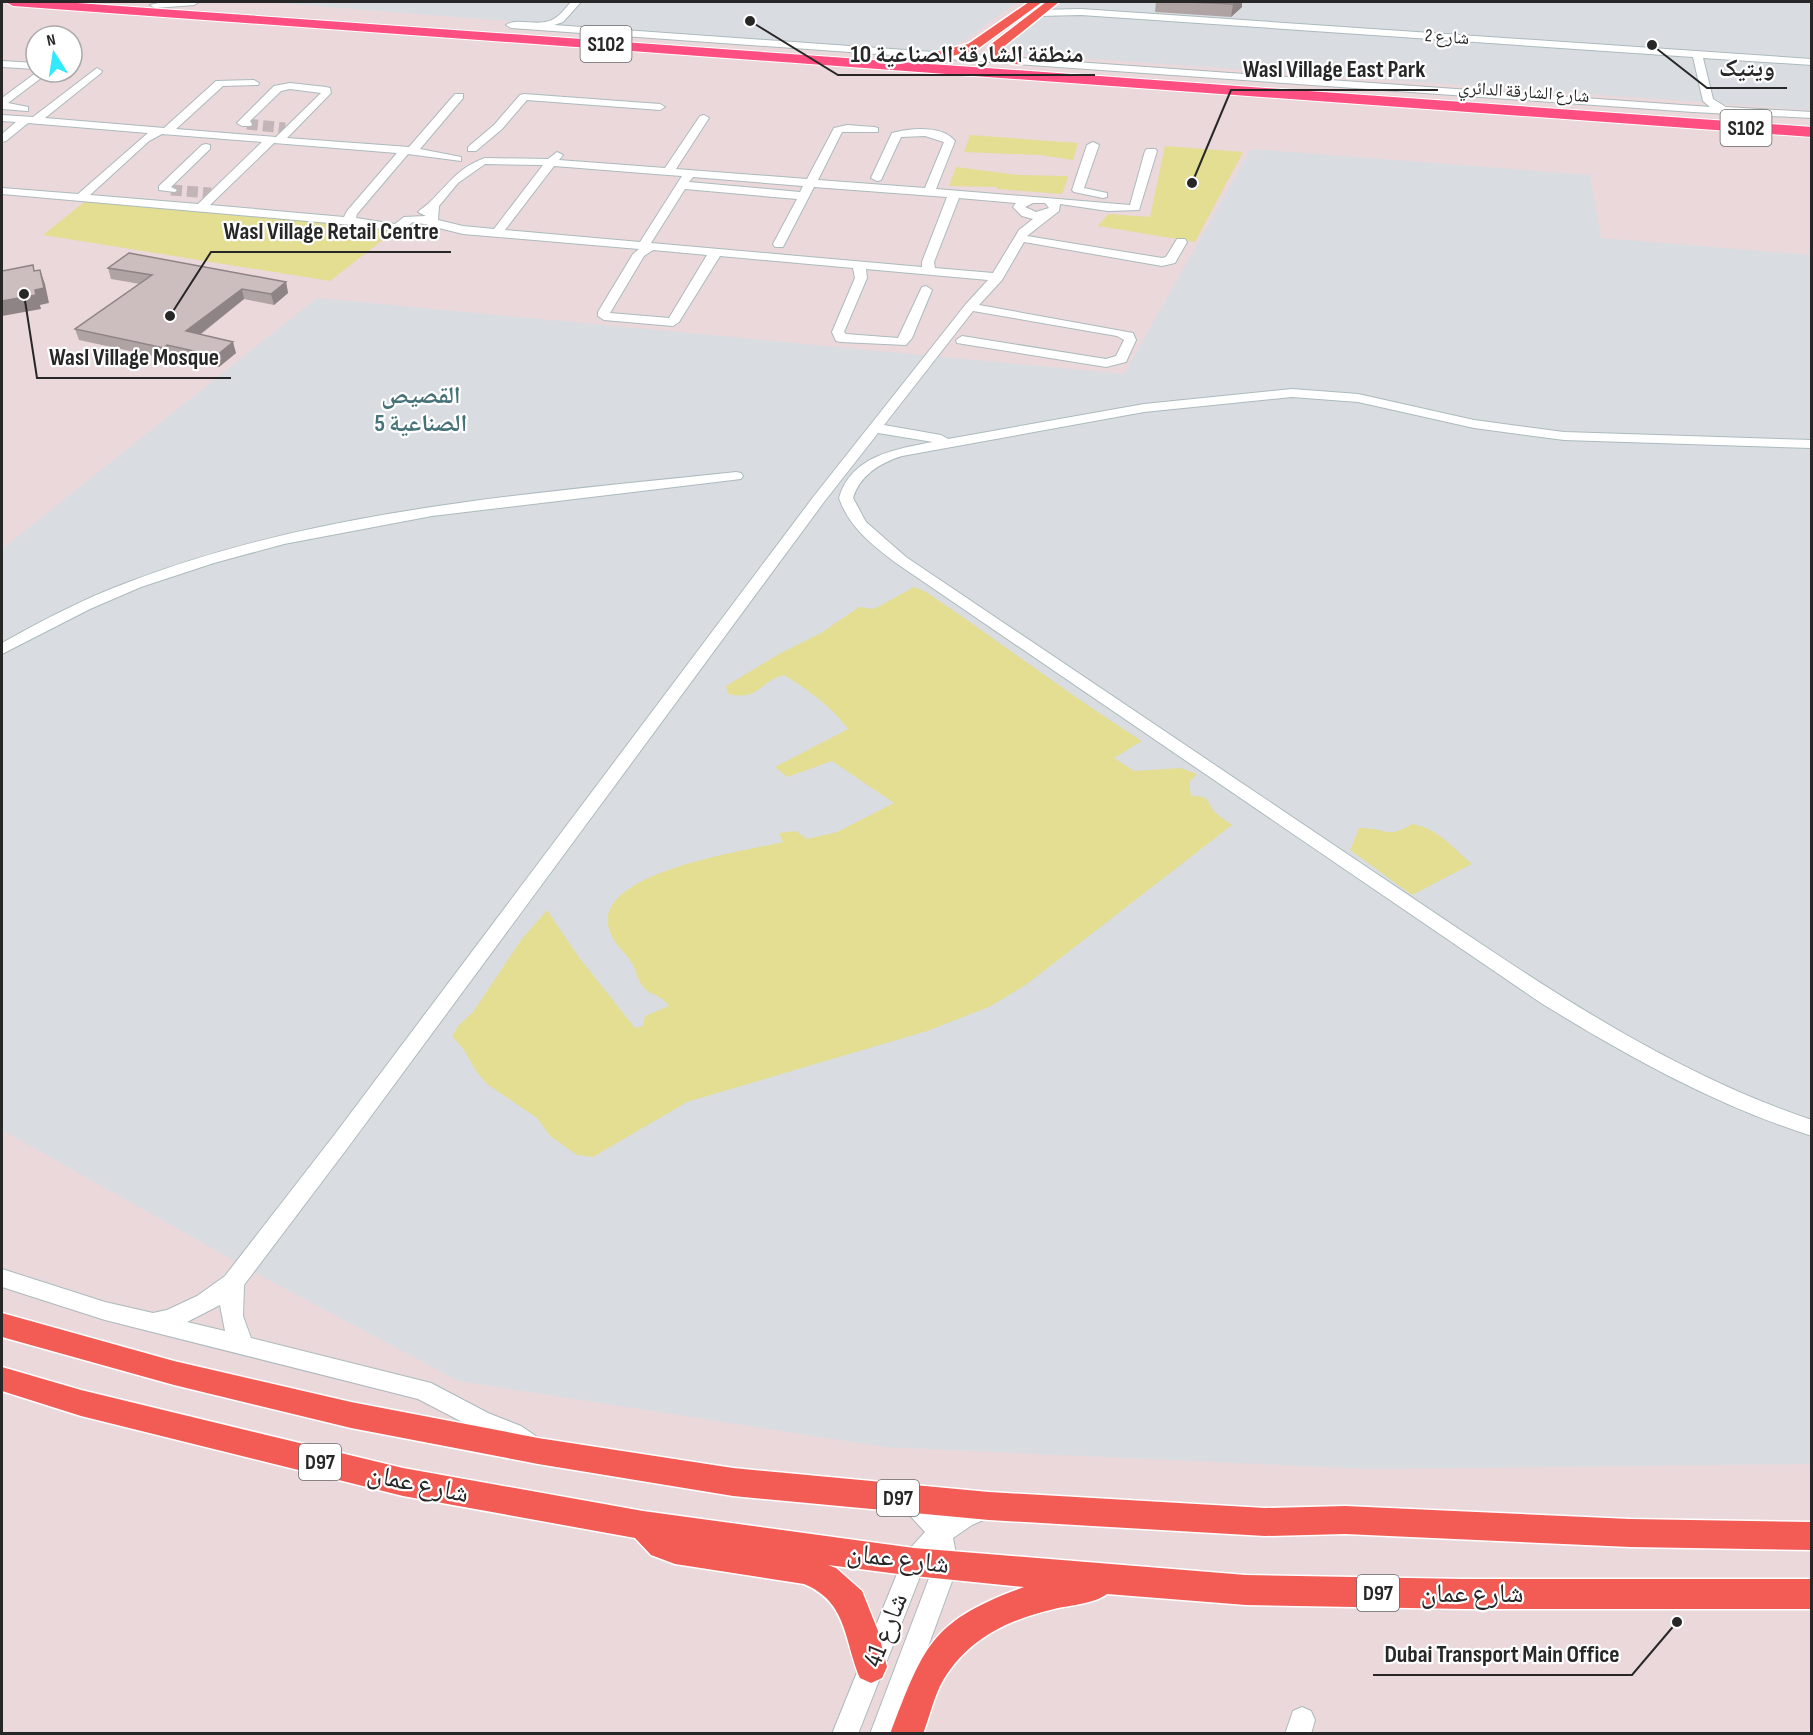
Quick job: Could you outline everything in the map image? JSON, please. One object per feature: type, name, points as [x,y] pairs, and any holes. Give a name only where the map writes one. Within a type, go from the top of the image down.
[{"type":"highway","name":"شارع الشارقة الدائري","points":[[13,2],[1812,134]]},
{"type":"highway","name":"شارع الشارقة الدائري","points":[[101,2],[1812,125]]},
{"type":"highway","points":[[2,3],[64,5]]},
{"type":"highway","points":[[480,29],[511,25]]},
{"type":"highway","points":[[1373,87],[1396,94]]},
{"type":"highway","points":[[1644,112],[1779,114]]},
{"type":"main road","points":[[940,55],[958,52],[978,44],[1037,8],[1053,2]]},
{"type":"main road","points":[[978,44],[974,49],[978,51],[985,52],[994,48],[1037,8]]},
{"type":"main road","points":[[994,48],[1005,57],[1017,61]]},
{"type":"main road","name":"D97","points":[[2,1325],[218,1383],[351,1415],[538,1451],[733,1482],[989,1506],[1265,1522],[1345,1520],[1630,1533],[1812,1536]]},
{"type":"main road","name":"شارع عمان","points":[[2,1379],[81,1403],[403,1482],[643,1525],[914,1562],[1246,1590],[1356,1593],[1812,1594]]},
{"type":"main road","points":[[643,1525],[662,1545],[675,1550],[784,1566],[805,1570],[825,1578],[851,1602],[862,1631],[871,1667]]},
{"type":"main road","points":[[906,1734],[930,1672],[947,1649],[967,1630],[999,1610],[1017,1603],[1118,1580]]},
{"type":"street","points":[[155,5],[194,2]]},
{"type":"street","points":[[535,27],[560,20],[576,2]]},
{"type":"street","name":"شارع 2","points":[[1058,2],[1067,8],[1082,12]]},
{"type":"street","name":"شارع 2","points":[[1037,8],[1812,62]]},
{"type":"street","points":[[560,20],[562,25],[568,29]]},
{"type":"street","points":[[511,25],[1812,116]]},
{"type":"street","points":[[1697,54],[1708,101],[1723,110]]},
{"type":"street","points":[[2,63],[24,65]]},
{"type":"street","points":[[2,140],[47,111],[97,71]]},
{"type":"street","points":[[80,198],[142,141],[163,131],[220,83],[230,81],[254,83]]},
{"type":"street","points":[[27,84],[4,101],[3,105],[47,111]]},
{"type":"street","points":[[200,209],[260,151],[310,109],[326,93],[326,90],[282,86],[242,123],[247,124]]},
{"type":"street","points":[[349,221],[351,213],[459,96]]},
{"type":"street","points":[[454,182],[463,155],[498,127],[522,98],[660,106]]},
{"type":"street","points":[[1693,109],[1708,101]]},
{"type":"street","points":[[2,118],[534,161],[555,158],[668,172],[978,196],[1023,207],[1034,215],[1049,209],[1137,207],[1151,151]]},
{"type":"street","points":[[668,172],[704,118]]},
{"type":"street","points":[[403,223],[433,206],[454,182],[487,157],[498,127]]},
{"type":"street","points":[[779,244],[838,130],[847,128],[874,130]]},
{"type":"street","points":[[877,178],[897,135],[903,133],[943,136],[950,141],[929,193]]},
{"type":"street","points":[[142,141],[212,147],[163,188],[171,189]]},
{"type":"street","points":[[1093,145],[1078,190],[1117,196]]},
{"type":"street","points":[[238,149],[260,151]]},
{"type":"street","points":[[463,155],[487,157]]},
{"type":"street","points":[[497,233],[555,158]]},
{"type":"street","points":[[689,173],[646,247],[639,254],[604,312],[604,316],[673,322],[710,259],[717,252]]},
{"type":"street","points":[[682,185],[804,196]]},
{"type":"street","points":[[2,191],[363,222],[403,223],[422,219],[463,230]]},
{"type":"street","points":[[929,271],[928,262],[954,195]]},
{"type":"street","points":[[426,233],[435,227],[433,206]]},
{"type":"street","points":[[1022,236],[1023,207]]},
{"type":"street","points":[[153,1323],[188,1312],[220,1293],[233,1282],[342,1140],[819,498],[970,306],[996,278],[1022,236],[1049,209]]},
{"type":"street","points":[[403,223],[405,234],[463,230],[996,278]]},
{"type":"street","points":[[1022,236],[1165,262],[1172,259],[1181,242]]},
{"type":"street","points":[[1104,265],[1111,253]]},
{"type":"street","points":[[856,264],[861,271],[861,278],[838,334],[841,338],[901,342],[906,338],[926,290]]},
{"type":"street","points":[[962,340],[1106,363],[1121,359],[1130,340],[1128,336],[1120,333],[970,306]]},
{"type":"street","points":[[1812,444],[1564,436],[1474,424],[1358,398],[1292,393],[1167,405],[899,452],[879,459],[864,469],[849,489],[847,502],[866,528],[902,560],[1548,998],[1626,1046],[1713,1090],[1812,1128]]},
{"type":"street","points":[[875,428],[921,437],[970,439]]},
{"type":"street","points":[[2,650],[79,608],[134,585],[190,565],[284,539],[456,509],[735,476]]},
{"type":"street","points":[[2,1278],[74,1302],[245,1347],[423,1390],[480,1420],[513,1433],[538,1451]]},
{"type":"street","points":[[233,1282],[229,1310],[232,1323],[245,1347]]},
{"type":"street","points":[[911,1499],[928,1514],[940,1533],[946,1565]]},
{"type":"street","name":"شارع 41","points":[[845,1734],[914,1562],[940,1533],[963,1517],[989,1506]]},
{"type":"street","name":"شارع 41","points":[[884,1734],[946,1565]]},
{"type":"shaded area","points":[[266,2],[1017,2],[965,40],[936,55]]},
{"type":"shaded area","points":[[1061,2],[1811,2],[1811,110],[995,52]]},
{"type":"shaded area","points":[[970,135],[1078,143],[1073,160],[1040,155],[964,152]]},
{"type":"shaded area","points":[[1165,146],[1243,152],[1195,242],[1098,226],[1108,214],[1150,217]]},
{"type":"shaded area","name":"القصيص الصناعية 5","points":[[1251,149],[1590,175],[1601,238],[1811,255],[1811,1464],[1372,1469],[885,1447],[459,1381],[267,1279],[2,1130],[2,549],[317,298],[1124,374]]},
{"type":"shaded area","points":[[956,167],[1018,175],[1067,176],[1068,178],[1062,194],[997,189],[997,187],[949,186]]},
{"type":"shaded area","points":[[88,199],[398,228],[330,281],[43,235]]},
{"type":"shaded area","points":[[914,587],[926,592],[1142,741],[1114,758],[1134,771],[1181,768],[1197,774],[1189,782],[1191,796],[1206,799],[1216,813],[1232,825],[1027,984],[989,1007],[927,1031],[687,1102],[593,1157],[577,1155],[550,1136],[537,1118],[487,1084],[452,1036],[458,1026],[473,1012],[521,940],[547,910],[578,956],[635,1028],[643,1026],[645,1016],[669,1006],[642,985],[632,963],[616,943],[609,929],[610,909],[624,893],[647,879],[676,868],[708,858],[783,842],[779,833],[796,831],[807,839],[837,832],[894,803],[832,761],[787,777],[775,767],[848,729],[827,706],[801,686],[784,675],[746,695],[728,694],[726,686],[779,654],[821,633],[859,607],[874,609]]},
{"type":"shaded area","points":[[1412,824],[1437,834],[1472,864],[1412,895],[1350,850],[1359,828],[1391,832],[1404,829]]},
{"type":"building","points":[[1189,2],[1236,2],[1233,4]]},
{"type":"building","points":[[129,253],[286,282],[271,294],[242,289],[186,331],[233,342],[216,356],[167,345],[164,348],[75,329],[152,275],[108,268]]},
{"type":"building","points":[[33,265],[34,271],[40,270],[44,288],[35,290],[36,295],[2,301],[2,271]]},
{"type":"tunnel","points":[[247,124],[285,128]]},
{"type":"tunnel","points":[[171,190],[211,193]]},
{"type":"place","name":"منطقة الشارقة الصناعية 10","points":[[750,21]]},
{"type":"place","name":"ویتیک","points":[[1652,45]]},
{"type":"place","name":"Wasl Village East Park","points":[[1192,183]]},
{"type":"place","name":"Wasl Village Mosque","points":[[24,294]]},
{"type":"place","name":"Wasl Village Retail Centre","points":[[170,316]]},
{"type":"place","name":"Dubai Transport Main Office","points":[[1677,1622]]},
{"type":"district","name":"القصيص الصناعية 5","points":[[421,409]]}]
